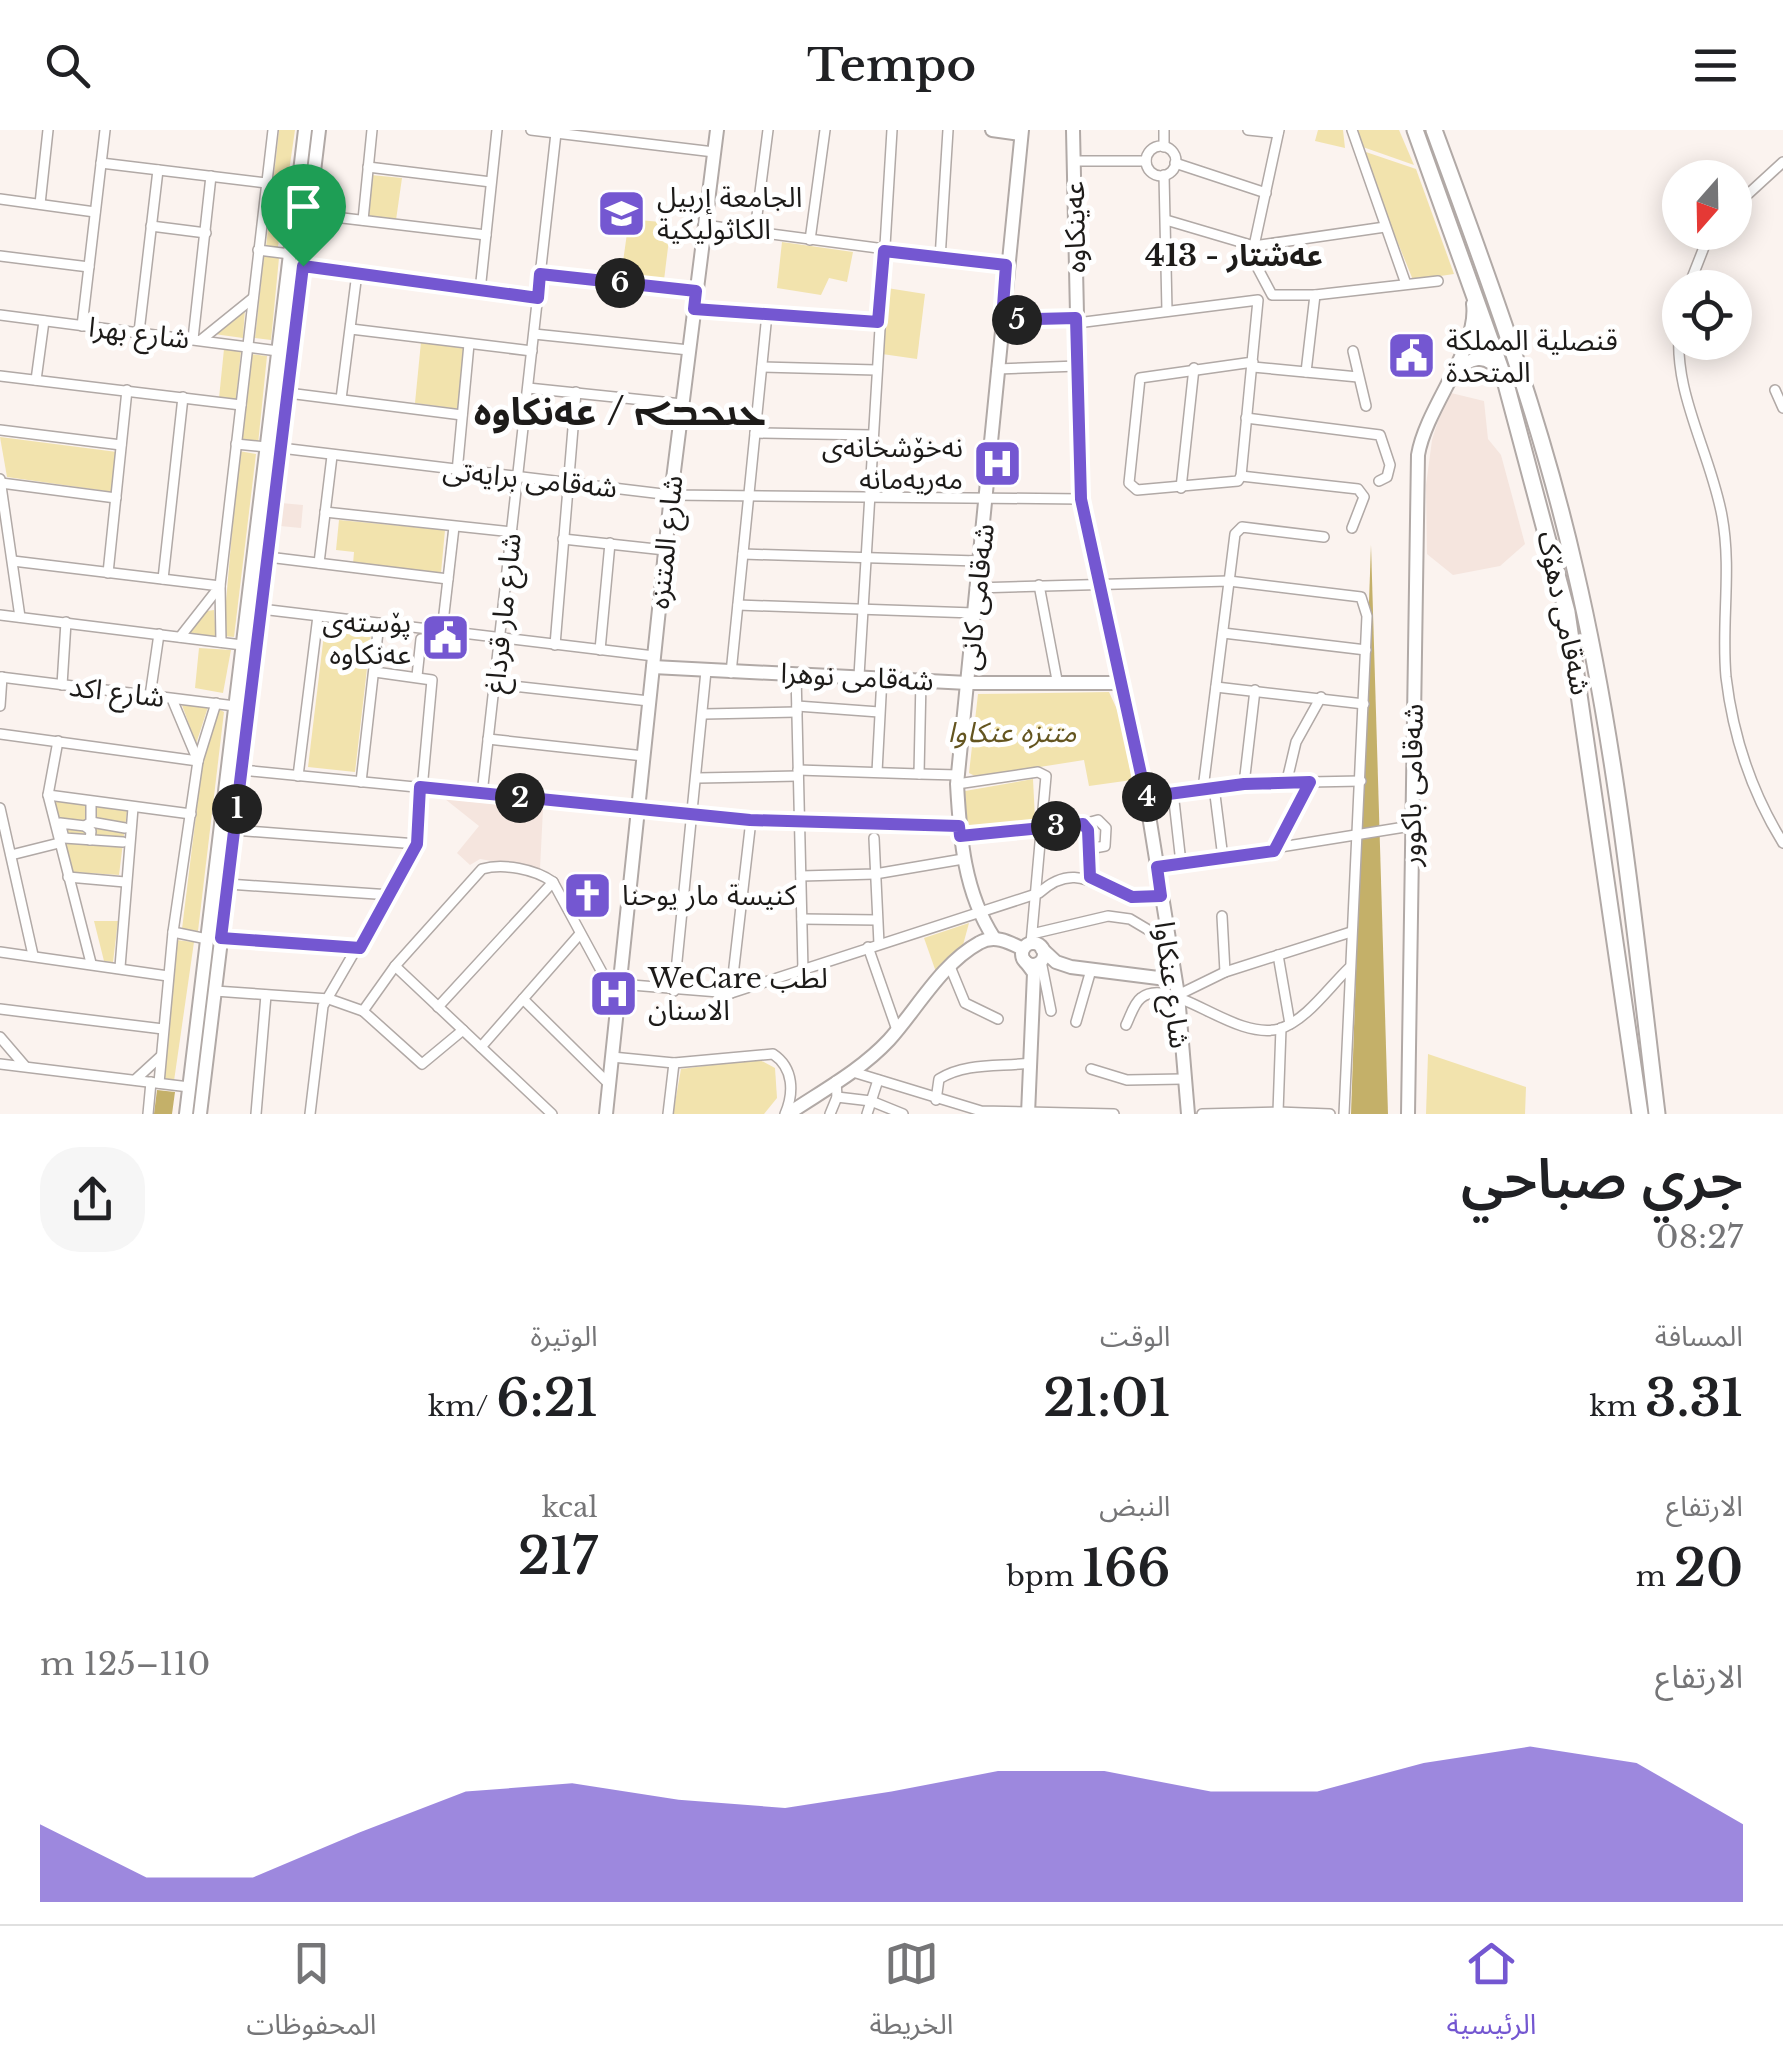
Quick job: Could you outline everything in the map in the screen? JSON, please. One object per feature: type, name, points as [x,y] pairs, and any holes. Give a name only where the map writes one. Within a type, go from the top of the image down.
[{"type":"highway","name":"شەقامی دهۆک","points":[[1415,130],[1506,384],[1567,612],[1596,790],[1640,1114]]},
{"type":"highway","name":"شەقامی دهۆک","points":[[1434,130],[1504,325],[1555,491],[1597,670],[1657,1114]]},
{"type":"highway","points":[[1596,790],[1616,791]]},
{"type":"street","points":[[40,204],[48,130]]},
{"type":"street","points":[[82,326],[105,130]]},
{"type":"street","points":[[221,642],[220,586],[273,130]]},
{"type":"street","points":[[232,790],[242,770],[309,214],[310,150],[305,130]]},
{"type":"street","points":[[186,1114],[230,810],[235,706],[290,254],[310,150],[319,130]]},
{"type":"street","points":[[363,220],[372,130]]},
{"type":"street","points":[[480,291],[497,130]]},
{"type":"street","points":[[531,130],[714,152]]},
{"type":"street","name":"شارع المتنزه","points":[[606,1114],[671,495],[717,130]]},
{"type":"street","points":[[755,231],[768,130]]},
{"type":"street","points":[[810,240],[826,130]]},
{"type":"street","points":[[859,676],[892,130]]},
{"type":"street","points":[[940,259],[948,130]]},
{"type":"street","points":[[992,130],[1021,132]]},
{"type":"street","name":"عەینکاوە","points":[[1074,130],[1076,321]]},
{"type":"street","points":[[1164,130],[1164,146]]},
{"type":"street","points":[[1248,130],[1277,131],[1254,246],[1256,265],[1272,295],[1315,296],[1438,281]]},
{"type":"street","points":[[1352,130],[1406,284]]},
{"type":"street","name":"شەقامی کانی","points":[[994,938],[979,913],[963,858],[958,779],[1021,132]]},
{"type":"street","name":"شارع مار قرداغ","points":[[482,794],[556,133]]},
{"type":"street","points":[[1146,161],[1152,149],[1164,146],[1172,151],[1176,163]]},
{"type":"street","points":[[1074,161],[1146,161]]},
{"type":"street","points":[[1146,161],[1152,172],[1164,175]]},
{"type":"street","points":[[1752,190],[1783,162]]},
{"type":"street","points":[[101,163],[266,184]]},
{"type":"street","points":[[1176,163],[1266,193]]},
{"type":"street","points":[[1167,311],[1164,175],[1176,163]]},
{"type":"street","points":[[368,167],[491,182]]},
{"type":"street","points":[[140,332],[158,170]]},
{"type":"street","points":[[197,340],[211,176]]},
{"type":"street","points":[[0,199],[96,212]]},
{"type":"street","points":[[309,214],[486,235]]},
{"type":"street","points":[[1166,220],[1254,246],[1385,227]]},
{"type":"street","points":[[704,225],[1006,265]]},
{"type":"street","points":[[151,226],[206,233]]},
{"type":"street","points":[[258,250],[290,254]]},
{"type":"street","points":[[0,256],[89,267]]},
{"type":"street","points":[[303,266],[538,298]]},
{"type":"street","points":[[341,399],[357,273]]},
{"type":"street","points":[[540,274],[696,291]]},
{"type":"street","name":"شەقامی باکوور","points":[[1408,1114],[1418,456],[1426,421],[1474,325],[1470,281]]},
{"type":"street","points":[[1306,372],[1315,296]]},
{"type":"street","points":[[197,340],[253,298]]},
{"type":"street","points":[[1002,320],[1076,321],[1258,300],[1253,364],[1241,476],[1234,484],[1137,490],[1128,483],[1138,382],[1144,376],[1253,364],[1358,377]]},
{"type":"street","points":[[694,309],[878,322]]},
{"type":"street","points":[[731,673],[767,314]]},
{"type":"street","name":"شارع بهرا","points":[[0,315],[278,351]]},
{"type":"street","points":[[36,380],[44,320]]},
{"type":"street","name":"شارع عنكاوا","points":[[1076,321],[1081,499],[1146,797],[1166,941],[1178,995],[1188,1114]]},
{"type":"street","points":[[351,330],[532,351]]},
{"type":"street","points":[[534,334],[689,350]]},
{"type":"street","points":[[457,472],[470,344]]},
{"type":"street","points":[[1354,351],[1366,406]]},
{"type":"street","points":[[1440,392],[1462,365],[1475,358],[1493,363],[1506,384]]},
{"type":"street","points":[[1677,360],[1682,391],[1715,482],[1723,521],[1728,576],[1726,676],[1739,742],[1750,781],[1783,843]]},
{"type":"street","points":[[997,369],[1078,366]]},
{"type":"street","points":[[762,367],[876,370]]},
{"type":"street","points":[[1181,488],[1194,368]]},
{"type":"street","points":[[0,376],[240,405]]},
{"type":"street","points":[[528,388],[682,404]]},
{"type":"street","points":[[108,573],[127,390]]},
{"type":"street","points":[[1775,390],[1783,408]]},
{"type":"street","points":[[555,645],[576,392]]},
{"type":"street","points":[[288,393],[462,415]]},
{"type":"street","points":[[163,579],[183,398]]},
{"type":"street","points":[[1246,418],[1380,435],[1390,465],[1387,477],[1378,481]]},
{"type":"street","points":[[0,430],[121,444]]},
{"type":"street","points":[[755,433],[872,435]]},
{"type":"street","points":[[236,444],[266,447]]},
{"type":"street","name":"شەقامی برایەتی","points":[[281,448],[671,495],[1081,499]]},
{"type":"street","points":[[320,563],[332,456]]},
{"type":"street","points":[[1241,476],[1358,489],[1364,498],[1352,528]]},
{"type":"street","points":[[20,617],[0,481],[116,498]]},
{"type":"street","points":[[259,504],[274,506]]},
{"type":"street","points":[[325,512],[512,532]]},
{"type":"street","points":[[442,631],[454,528]]},
{"type":"street","points":[[1223,858],[1209,788],[1222,633],[1238,528],[1324,537]]},
{"type":"street","points":[[563,539],[665,550]]},
{"type":"street","points":[[600,650],[610,543]]},
{"type":"street","points":[[743,554],[977,561]]},
{"type":"street","points":[[268,556],[448,579]]},
{"type":"street","points":[[13,561],[220,586]]},
{"type":"street","points":[[975,588],[1097,582],[1229,582],[1361,596],[1367,616],[1366,650],[1344,1114]]},
{"type":"street","points":[[1039,585],[1056,680]]},
{"type":"street","points":[[180,637],[220,586]]},
{"type":"street","points":[[738,605],[974,613]]},
{"type":"street","points":[[262,609],[600,650],[654,662]]},
{"type":"street","points":[[0,614],[242,645]]},
{"type":"street","points":[[298,776],[318,616]]},
{"type":"street","points":[[62,685],[66,622]]},
{"type":"street","points":[[361,782],[379,624]]},
{"type":"street","points":[[1222,633],[1366,650]]},
{"type":"street","points":[[150,696],[159,634]]},
{"type":"street","points":[[417,676],[421,639]]},
{"type":"street","name":"شەقامی نوهرا","points":[[654,662],[731,673],[1120,683]]},
{"type":"street","points":[[674,991],[706,671]]},
{"type":"street","points":[[310,1114],[323,1006],[391,895],[417,844],[432,680],[375,672]]},
{"type":"street","points":[[796,674],[803,970]]},
{"type":"street","points":[[0,706],[1,677]]},
{"type":"street","name":"شارع اكد","points":[[1,677],[235,706]]},
{"type":"street","points":[[877,772],[882,677]]},
{"type":"street","points":[[918,774],[921,680]]},
{"type":"street","points":[[494,684],[649,701]]},
{"type":"street","points":[[1216,687],[1321,696],[1364,704]]},
{"type":"street","points":[[1244,784],[1255,690]]},
{"type":"street","points":[[1286,780],[1296,742],[1321,696]]},
{"type":"street","points":[[172,698],[198,760]]},
{"type":"street","points":[[148,1114],[160,1057],[198,760],[216,703]]},
{"type":"street","points":[[704,714],[797,709],[879,712]]},
{"type":"street","points":[[0,734],[198,760]]},
{"type":"street","points":[[488,739],[644,756]]},
{"type":"street","points":[[58,741],[48,795],[91,963]]},
{"type":"street","points":[[242,770],[750,820],[960,832],[1098,820],[1106,828],[1105,846],[1089,849]]},
{"type":"street","points":[[698,778],[877,772],[958,779],[1043,772],[1044,826],[1033,949],[1028,1113]]},
{"type":"street","points":[[1146,797],[1286,780],[1360,781]]},
{"type":"street","points":[[1274,851],[1310,782]]},
{"type":"street","points":[[1173,792],[1181,863]]},
{"type":"street","points":[[48,795],[191,814]]},
{"type":"street","points":[[90,829],[91,802]]},
{"type":"street","points":[[0,808],[33,955]]},
{"type":"street","points":[[120,967],[133,808]]},
{"type":"street","points":[[200,1114],[215,991],[214,938],[228,884],[234,830],[230,810]]},
{"type":"street","points":[[731,993],[750,820]]},
{"type":"street","points":[[1083,824],[1090,877]]},
{"type":"street","points":[[1157,867],[1411,826]]},
{"type":"street","points":[[90,829],[125,828]]},
{"type":"street","points":[[90,829],[123,842]]},
{"type":"street","points":[[234,830],[417,844]]},
{"type":"street","points":[[874,838],[877,920],[873,945],[897,1030]]},
{"type":"street","points":[[12,856],[59,843]]},
{"type":"street","points":[[801,876],[875,874],[963,858]]},
{"type":"street","points":[[363,1011],[395,966],[482,869],[494,866],[540,873],[552,882],[618,1002]]},
{"type":"street","points":[[68,877],[125,882]]},
{"type":"street","points":[[620,984],[731,993],[1039,893],[1059,882],[1090,877],[1132,897],[1161,896]]},
{"type":"street","points":[[438,1006],[552,882]]},
{"type":"street","points":[[228,884],[391,895]]},
{"type":"street","points":[[968,951],[979,913]]},
{"type":"street","points":[[1033,949],[1108,916],[1130,919],[1166,941]]},
{"type":"street","points":[[1222,916],[1225,972]]},
{"type":"street","points":[[802,918],[877,920]]},
{"type":"street","points":[[173,932],[360,948]]},
{"type":"street","points":[[1126,1025],[1142,997],[1178,995],[1225,972],[1351,932]]},
{"type":"street","points":[[481,1047],[580,935]]},
{"type":"street","points":[[786,1114],[853,1072],[897,1030],[950,968],[982,940],[994,938],[1033,949],[1063,965],[1174,980]]},
{"type":"street","points":[[1033,949],[1051,1012]]},
{"type":"street","points":[[0,952],[168,976]]},
{"type":"street","points":[[1278,955],[1286,1026],[1278,1112]]},
{"type":"street","points":[[395,966],[552,1114]]},
{"type":"street","points":[[950,968],[965,1003],[998,1019]]},
{"type":"street","points":[[1178,995],[1240,1028],[1286,1026],[1349,968]]},
{"type":"street","points":[[1076,1022],[1091,970]]},
{"type":"street","points":[[215,991],[329,999],[363,1011],[422,1064],[464,1030]]},
{"type":"street","points":[[256,1114],[266,995]]},
{"type":"street","points":[[523,999],[609,1084]]},
{"type":"street","points":[[0,1009],[163,1028]]},
{"type":"street","points":[[0,1037],[24,1066]]},
{"type":"street","points":[[612,1058],[674,1063],[773,1054],[785,1064],[790,1081],[786,1114]]},
{"type":"street","points":[[136,1079],[160,1057]]},
{"type":"street","points":[[668,1114],[674,1063]]},
{"type":"street","points":[[938,1114],[940,1078],[955,1071],[1030,1063]]},
{"type":"street","points":[[0,1064],[189,1087]]},
{"type":"street","points":[[1091,1069],[1143,1082],[1183,1079]]},
{"type":"street","points":[[853,1072],[981,1112],[1114,1114]]},
{"type":"street","points":[[867,1114],[878,1080]]},
{"type":"street","points":[[830,1114],[837,1097],[836,1082]]},
{"type":"street","points":[[837,1097],[870,1102],[903,1114]]},
{"type":"street","points":[[1202,1114],[1330,1114]]},
{"type":"shaded area","points":[[1447,392],[1484,401],[1488,439],[1501,455],[1525,544],[1500,566],[1453,575],[1427,554],[1426,485],[1432,440]]},
{"type":"shaded area","points":[[281,503],[303,505],[301,528],[280,526]]},
{"type":"shaded area","points":[[1371,545],[1388,1114],[1351,1114]]},
{"type":"shaded area","points":[[445,799],[543,809],[540,869],[480,859],[470,865],[457,853],[479,826]]},
{"type":"shaded area","points":[[157,1090],[175,1092],[172,1114],[154,1114]]},
{"type":"green space","points":[[279,130],[295,130],[278,247],[266,247]]},
{"type":"green space","points":[[1318,130],[1343,130],[1345,148],[1315,141]]},
{"type":"green space","points":[[1358,130],[1399,130],[1414,165],[1360,146]]},
{"type":"green space","points":[[1360,150],[1416,169],[1454,274],[1413,280]]},
{"type":"green space","points":[[371,175],[402,178],[396,220],[368,217]]},
{"type":"green space","points":[[629,219],[671,223],[664,280],[621,276]]},
{"type":"green space","points":[[782,242],[853,252],[847,282],[829,278],[821,295],[777,288]]},
{"type":"green space","points":[[264,255],[279,258],[271,340],[255,338]]},
{"type":"green space","points":[[887,288],[925,294],[917,359],[882,354]]},
{"type":"green space","points":[[245,309],[243,338],[214,334]]},
{"type":"green space","points":[[421,342],[466,345],[459,409],[415,403]]},
{"type":"green space","points":[[224,349],[241,351],[236,400],[219,398]]},
{"type":"green space","points":[[251,354],[267,356],[258,444],[241,442]]},
{"type":"green space","points":[[0,437],[117,452],[113,492],[7,477]]},
{"type":"green space","points":[[239,451],[256,454],[234,637],[223,636]]},
{"type":"green space","points":[[339,520],[445,530],[441,573],[353,564],[354,552],[336,550]]},
{"type":"green space","points":[[214,610],[216,638],[188,635],[207,611]]},
{"type":"green space","points":[[325,626],[371,634],[355,772],[308,767]]},
{"type":"green space","points":[[199,648],[231,650],[223,693],[195,688]]},
{"type":"green space","name":"متنزه عنكاوا","points":[[1109,692],[1121,718],[1132,780],[1089,786],[1084,760],[977,777],[969,773],[978,694]]},
{"type":"green space","points":[[182,705],[208,707],[196,744]]},
{"type":"green space","points":[[217,708],[224,712],[198,931],[182,929],[205,742]]},
{"type":"green space","points":[[1033,779],[1035,819],[966,829],[965,791]]},
{"type":"green space","points":[[55,801],[127,811],[119,875],[73,872]]},
{"type":"green space","points":[[94,921],[118,921],[113,962],[104,961]]},
{"type":"green space","points":[[969,923],[963,945],[936,972],[924,938]]},
{"type":"green space","points":[[176,940],[194,942],[174,1081],[162,1080]]},
{"type":"green space","points":[[1428,1054],[1526,1087],[1525,1114],[1426,1114]]},
{"type":"green space","points":[[758,1059],[775,1068],[777,1098],[764,1114],[673,1114],[681,1069]]},
{"type":"place","name":"الجامعة إربيل الكاثوليكية","points":[[622,213]]},
{"type":"place","name":"قنصلية المملكة المتحدة","points":[[1411,356]]},
{"type":"place","name":"نەخۆشخانەی مەریەمانە","points":[[998,463]]},
{"type":"place","name":"پۆسته‌ی عه‌نكاوه‌","points":[[446,638]]},
{"type":"place","name":"كنيسة مار يوحنا","points":[[587,895]]},
{"type":"place","name":"WeCare لطب الاسنان","points":[[613,994]]},
{"type":"district","name":"عه‌شتار - 413","points":[[1234,255]]},
{"type":"district","name":"ܥܢܟܒܐ / عەنکاوە","points":[[620,411]]},
{"type":"route","points":[[884,251],[1006,265],[1002,320],[1076,318],[1081,499],[1146,797],[1286,780],[1310,782],[1274,851],[1157,867],[1161,896],[1136,898],[1090,877],[1088,830],[1083,824],[960,836],[959,826],[750,820],[420,787],[417,844],[360,948],[221,938],[303,266],[538,298],[540,274],[696,291],[694,309],[878,322],[884,251]]}]
